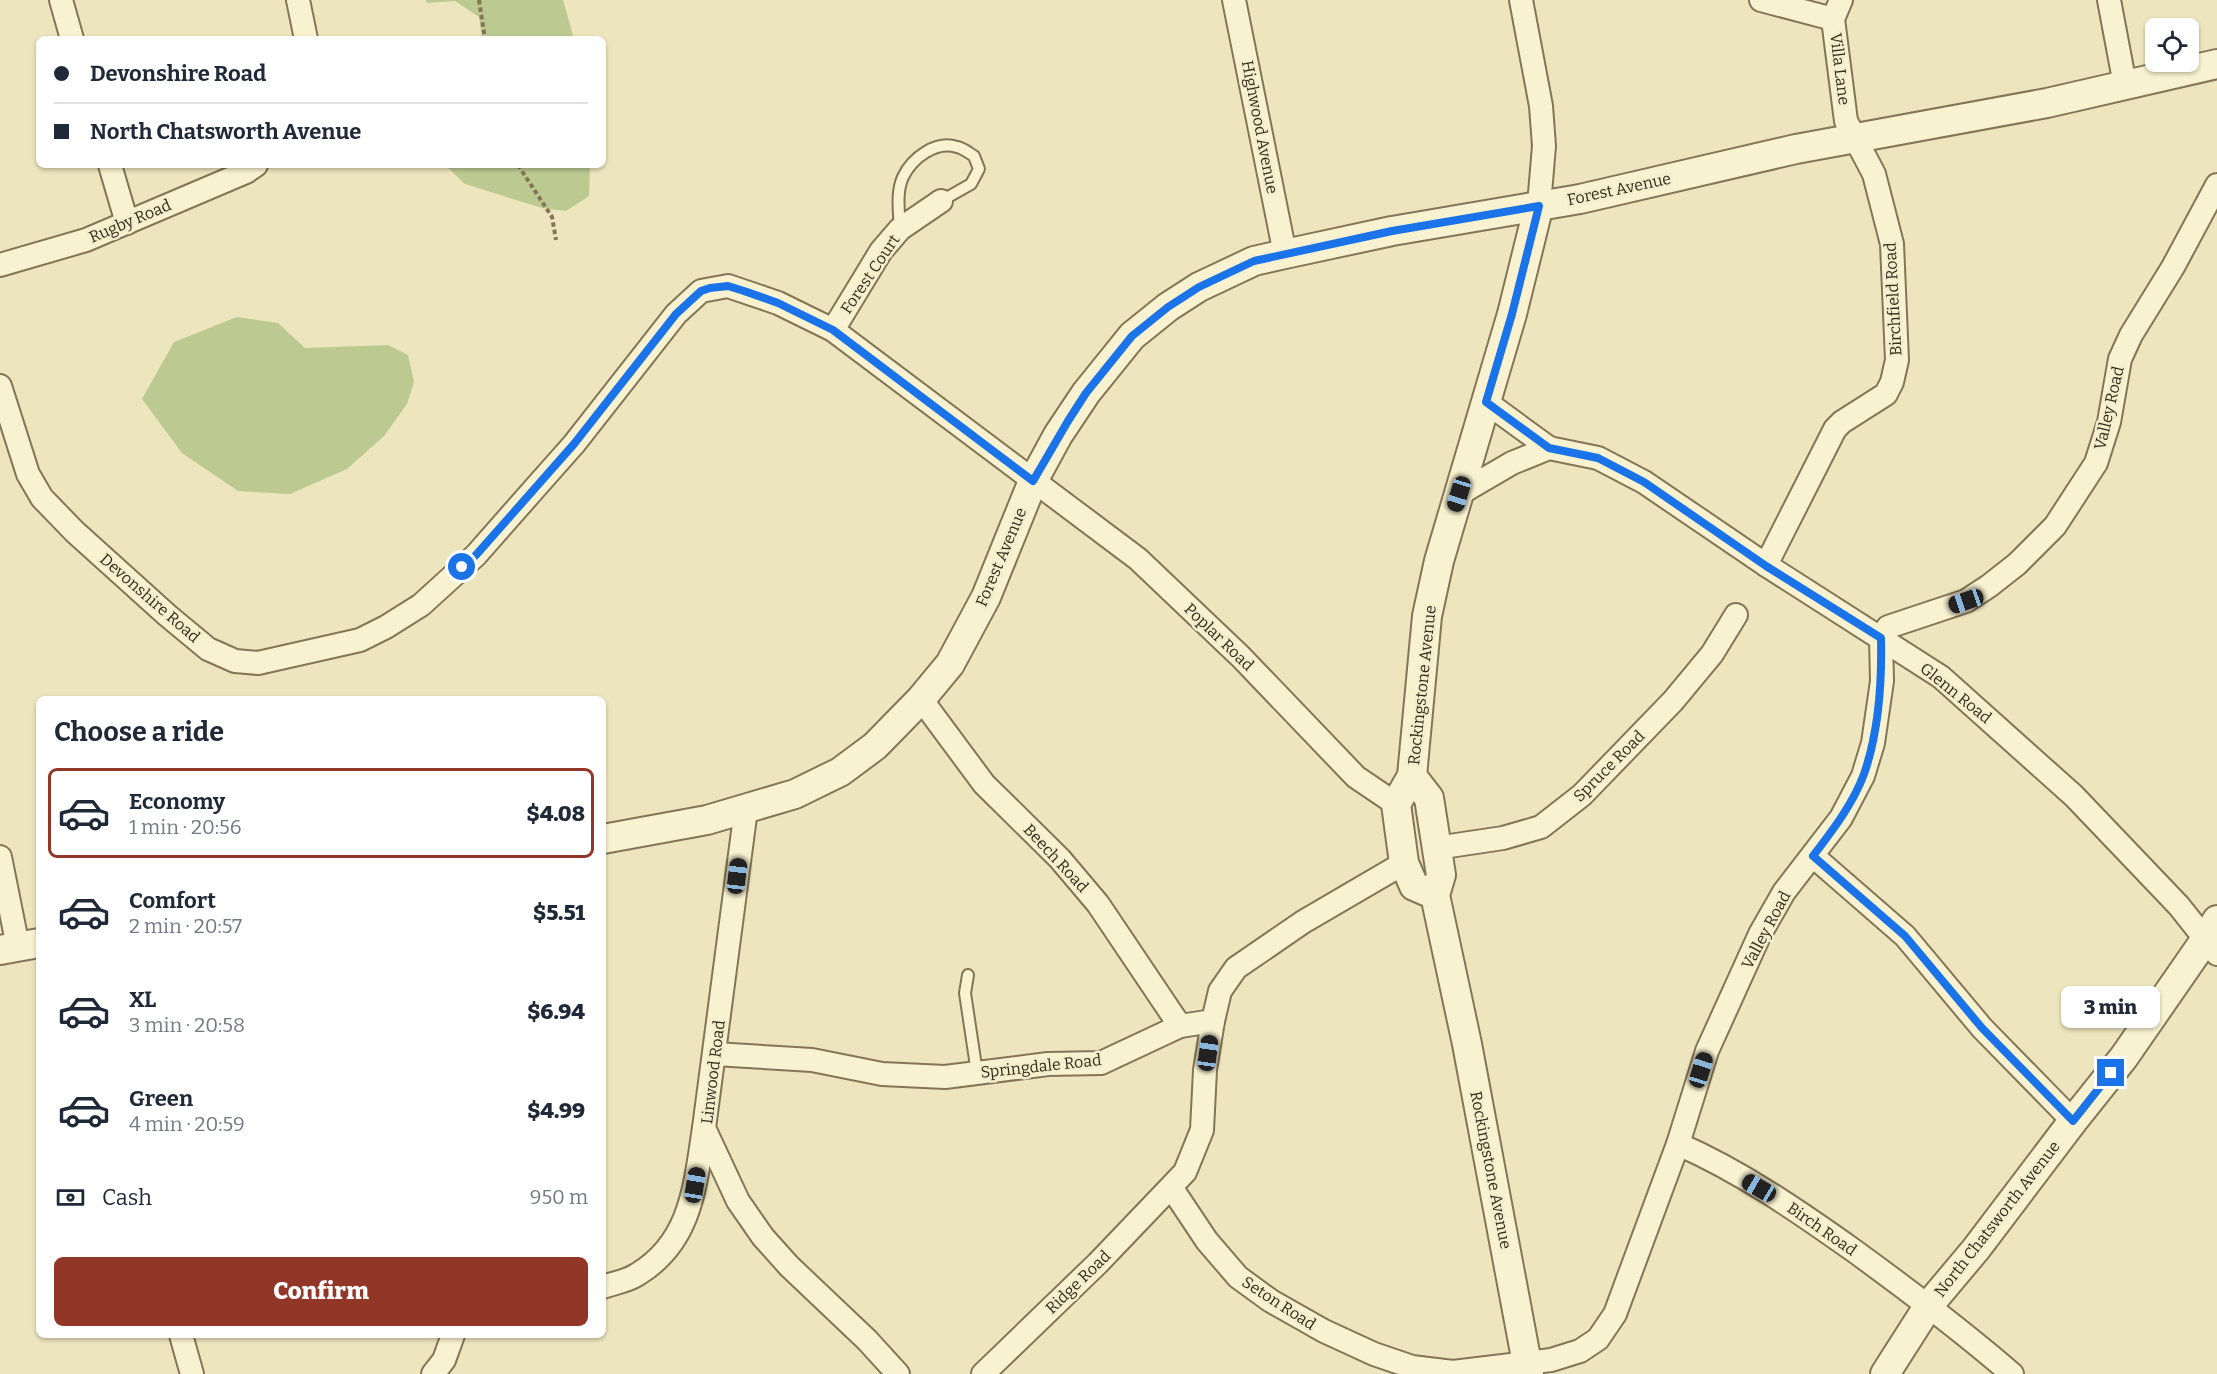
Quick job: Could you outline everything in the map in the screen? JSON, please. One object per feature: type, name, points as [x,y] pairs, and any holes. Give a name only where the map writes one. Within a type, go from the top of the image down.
[{"type":"street","points":[[61,0],[71,36]]},
{"type":"street","points":[[298,0],[305,36]]},
{"type":"street","name":"Highwood Avenue","points":[[1234,0],[1286,254]]},
{"type":"street","name":"Rockingstone Avenue","points":[[1396,804],[1412,776],[1427,616],[1439,561],[1512,314],[1539,206],[1544,146],[1541,106],[1521,0]]},
{"type":"street","points":[[1761,0],[1837,9]]},
{"type":"street","points":[[2109,0],[2125,85]]},
{"type":"street","name":"Villa Lane","points":[[1837,9],[1846,121],[1855,138]]},
{"type":"street","name":"Forest Avenue","points":[[606,838],[707,820],[795,794],[840,772],[875,746],[951,664],[986,597],[1033,481],[1058,435],[1075,410],[1132,336],[1168,307],[1199,287],[1254,261],[1392,231],[1580,199],[1796,149],[2047,103],[2217,64]]},
{"type":"street","name":"Birchfield Road","points":[[1766,566],[1835,429],[1842,422],[1886,394],[1892,382],[1896,360],[1892,244],[1874,174],[1855,138]]},
{"type":"street","points":[[111,168],[127,222]]},
{"type":"street","name":"Rugby Road","points":[[0,265],[86,240],[252,168]]},
{"type":"street","name":"Valley Road","points":[[1528,1369],[1580,1351],[1598,1339],[1615,1314],[1678,1144],[1707,1051],[1760,934],[1784,892],[1841,818],[1863,776],[1873,743],[1882,681],[1881,638],[1888,627],[1966,601],[2017,564],[2055,526],[2096,463],[2109,422],[2120,359],[2131,335],[2173,267],[2217,185]]},
{"type":"street","name":"Forest Court","points":[[833,330],[881,251],[900,229],[941,201]]},
{"type":"street","name":"Poplar Road","points":[[710,288],[728,286],[738,289],[778,303],[833,330],[1138,559],[1241,657],[1356,777],[1396,804]]},
{"type":"street","name":"Devonshire Road","points":[[0,386],[28,474],[42,498],[166,615],[208,649],[235,661],[258,663],[360,640],[420,606],[476,555],[574,444],[676,314],[701,291],[710,288]]},
{"type":"street","name":"Glenn Road","points":[[1486,402],[1549,448],[1598,458],[1644,482],[1766,566],[1941,677],[2074,796],[2179,906],[2213,938]]},
{"type":"street","points":[[1459,494],[1512,463],[1549,448]]},
{"type":"street","name":"Spruce Road","points":[[1436,848],[1503,838],[1541,827],[1582,795],[1673,701],[1712,654],[1736,615]]},
{"type":"street","name":"Beech Road","points":[[921,699],[984,784],[1060,859],[1098,903],[1180,1026]]},
{"type":"street","name":"Rockingstone Avenue","points":[[1412,776],[1429,798],[1441,875],[1435,896],[1467,1044],[1528,1369]]},
{"type":"street","points":[[1396,804],[1404,863],[1414,886],[1435,896]]},
{"type":"street","name":"Linwood Road","points":[[746,809],[704,1128],[738,1201],[763,1237],[789,1266],[867,1340],[898,1374]]},
{"type":"street","points":[[1813,856],[1905,936],[1982,1028],[2073,1121]]},
{"type":"street","points":[[0,857],[19,946]]},
{"type":"street","points":[[1171,1187],[1185,1172],[1202,1131],[1205,1070],[1213,1020],[1221,991],[1236,968],[1303,922],[1404,863]]},
{"type":"street","name":"North Chatsworth Avenue","points":[[1885,1374],[1929,1305],[1976,1249],[2213,938]]},
{"type":"street","name":"Springdale Road","points":[[715,1054],[812,1060],[882,1074],[945,1077],[1048,1064],[1101,1063],[1180,1026],[1213,1020]]},
{"type":"street","points":[[606,1286],[637,1275],[660,1257],[677,1237],[692,1204],[704,1128]]},
{"type":"street","name":"Birch Road","points":[[1678,1144],[1701,1154],[1798,1210],[1929,1305],[2012,1374]]},
{"type":"street","name":"Seton Road","points":[[1171,1187],[1207,1241],[1238,1276],[1271,1301],[1324,1331],[1374,1354],[1412,1367],[1453,1372],[1528,1369]]},
{"type":"street","name":"Ridge Road","points":[[983,1374],[1098,1263],[1171,1187]]},
{"type":"street","points":[[181,1338],[192,1374]]},
{"type":"street","points":[[433,1374],[444,1360],[452,1338]]},
{"type":"lane","points":[[900,229],[898,198],[903,177],[916,158],[936,147],[956,146],[974,156],[979,169],[971,184],[941,201]]},
{"type":"lane","points":[[968,975],[965,993],[977,1073]]},
{"type":"path","points":[[479,0],[485,36]]},
{"type":"path","points":[[520,168],[552,217],[556,240]]},
{"type":"green space","points":[[426,0],[563,0],[573,36],[482,36],[479,17],[455,1],[427,3]]},
{"type":"green space","points":[[448,168],[590,168],[589,196],[566,211],[542,208],[465,184]]},
{"type":"green space","points":[[237,317],[278,323],[305,348],[388,345],[408,355],[414,382],[407,404],[384,436],[347,469],[290,494],[238,491],[182,453],[142,399],[174,342]]},
{"type":"route","points":[[462,567],[476,555],[574,444],[676,314],[701,291],[728,286],[778,303],[833,330],[1033,481],[1058,435],[1086,393],[1132,336],[1168,307],[1199,287],[1254,261],[1392,231],[1539,206],[1512,314],[1486,402],[1549,448],[1598,458],[1644,482],[1766,566],[1881,638],[1882,681],[1873,743],[1863,776],[1841,818],[1813,856],[1905,936],[1982,1028],[2073,1121],[2111,1073]]}]
